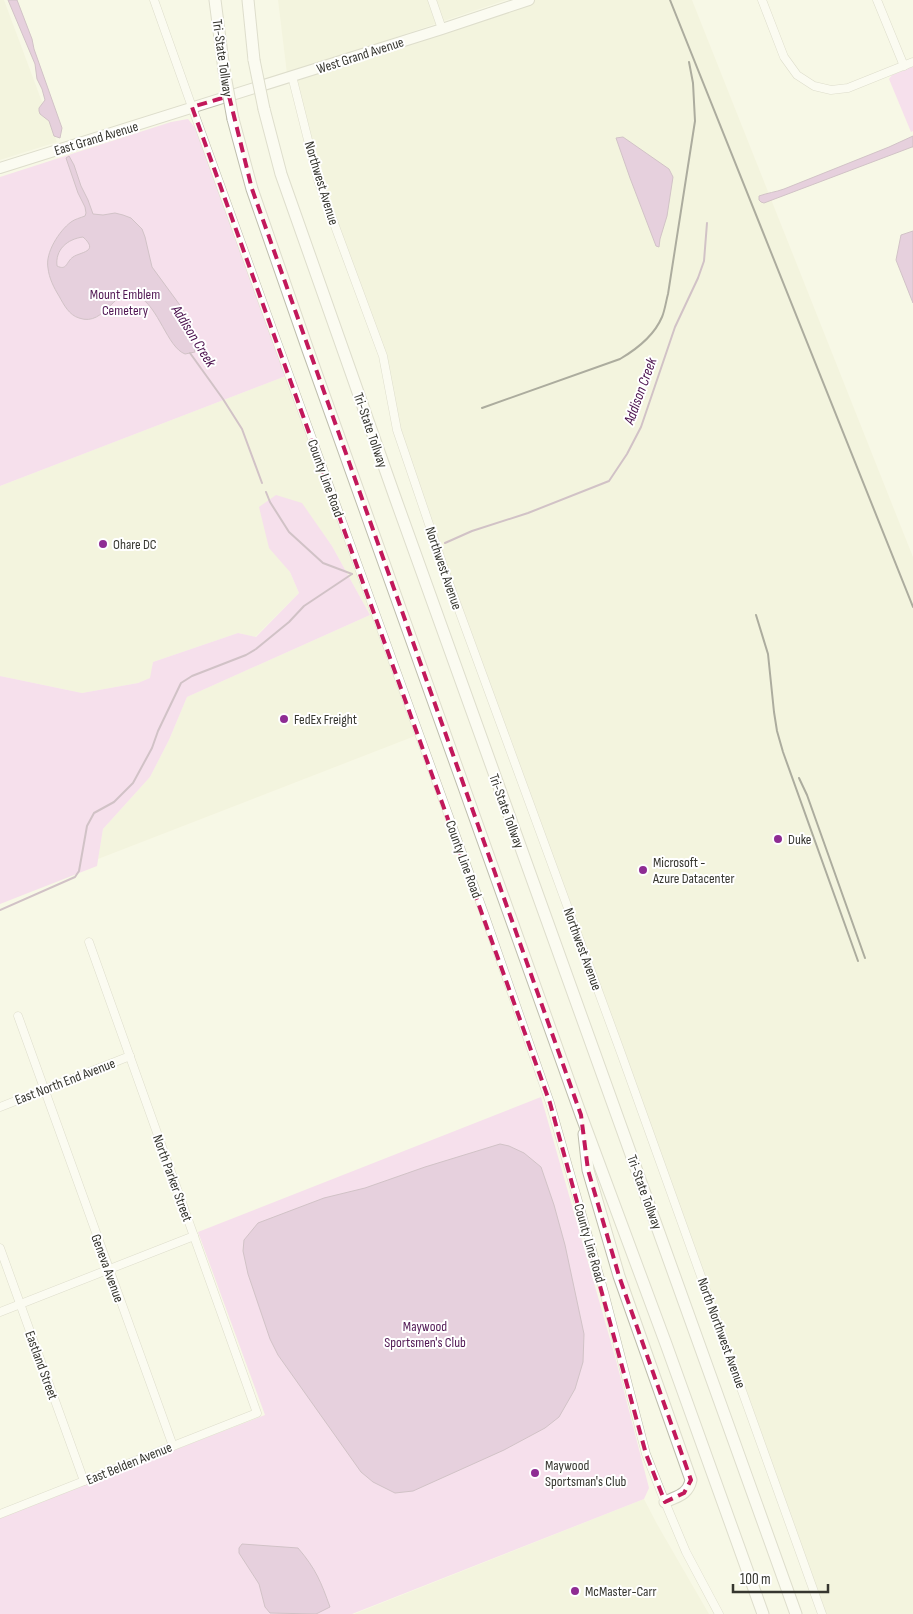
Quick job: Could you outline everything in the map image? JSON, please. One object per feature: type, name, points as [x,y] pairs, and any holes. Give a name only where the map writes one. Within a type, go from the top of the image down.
[{"type":"highway","name":"Tri-State Tollway","points":[[215,0],[224,70],[233,119],[252,189],[581,1115],[763,1614]]},
{"type":"highway","name":"Tri-State Tollway","points":[[248,0],[254,60],[264,109],[281,174],[386,473],[796,1614]]},
{"type":"highway","points":[[581,1115],[588,1170],[619,1276],[691,1480],[690,1488],[684,1494],[665,1502]]},
{"type":"main road","name":"West Grand Avenue","points":[[192,107],[442,29],[528,0]]},
{"type":"main road","name":"East Grand Avenue","points":[[0,168],[192,107]]},
{"type":"street","name":"County Line Road","points":[[154,0],[545,1087],[604,1292],[646,1454],[686,1552],[719,1614]]},
{"type":"street","points":[[432,0],[442,29]]},
{"type":"street","points":[[762,0],[784,57],[797,75],[814,86],[831,90],[848,88],[913,62]]},
{"type":"street","points":[[877,0],[904,66]]},
{"type":"street","name":"Northwest Avenue","points":[[292,76],[318,180],[383,356],[397,430],[403,449],[449,582],[621,1053]]},
{"type":"street","name":"North Parker Street","points":[[89,942],[257,1413]]},
{"type":"street","name":"Geneva Avenue","points":[[18,1016],[173,1446]]},
{"type":"street","name":"North Northwest Avenue","points":[[621,1053],[822,1614]]},
{"type":"street","name":"East North End Avenue","points":[[0,1107],[130,1056]]},
{"type":"street","points":[[0,1312],[194,1236]]},
{"type":"street","name":"Eastland Street","points":[[0,1248],[84,1481]]},
{"type":"street","name":"East Belden Avenue","points":[[0,1514],[257,1413]]},
{"type":"highlighted area","points":[[229,96],[252,189],[581,1115],[588,1170],[619,1276],[691,1480],[684,1493],[665,1502],[646,1454],[550,1103],[192,107]]},
{"type":"shaded area","points":[[0,0],[4,0],[57,142],[0,160]]},
{"type":"shaded area","points":[[8,0],[17,0],[32,39],[62,128],[60,138],[54,136],[49,121],[40,114],[39,108],[45,100],[37,79],[35,64]]},
{"type":"shaded area","points":[[278,0],[506,0],[287,74]]},
{"type":"shaded area","points":[[529,0],[692,0],[913,557],[913,1614],[822,1614],[397,430],[383,356],[318,180],[292,76]]},
{"type":"shaded area","points":[[913,136],[913,147],[764,203],[759,200],[759,196],[784,189]]},
{"type":"shaded area","points":[[623,137],[669,169],[673,177],[667,216],[659,247],[656,246],[616,138]]},
{"type":"shaded area","points":[[69,156],[74,165],[93,214],[115,213],[123,215],[131,218],[142,229],[152,267],[182,308],[194,341],[195,352],[185,354],[179,350],[173,344],[152,309],[138,296],[123,295],[96,317],[88,319],[75,317],[65,306],[55,290],[51,279],[48,268],[49,256],[54,243],[66,226],[85,216],[86,213],[66,158]],"holes":[[[83,237],[90,246],[87,251],[73,257],[65,267],[57,266],[58,255],[63,246],[72,240]]]},
{"type":"shaded area","points":[[913,231],[913,303],[896,260],[901,235]]},
{"type":"shaded area","points":[[286,376],[415,736],[98,859],[103,829],[150,777],[169,740],[187,697],[370,615],[332,546],[302,504],[283,562],[290,572],[299,593],[255,637],[238,633],[153,662],[151,678],[138,683],[82,693],[0,676],[0,486]]},
{"type":"shaded area","points":[[500,1144],[524,1153],[541,1167],[554,1205],[565,1245],[584,1334],[583,1362],[575,1389],[559,1417],[545,1428],[504,1450],[413,1491],[395,1493],[373,1482],[361,1472],[278,1355],[270,1339],[248,1274],[243,1251],[244,1240],[258,1223],[324,1198],[365,1188]]},
{"type":"shaded area","points":[[644,1499],[709,1614],[354,1614]]},
{"type":"shaded area","points":[[242,1544],[298,1548],[317,1576],[330,1607],[316,1614],[270,1613],[265,1607],[259,1584],[239,1553],[239,1548]]},
{"type":"green space","points":[[913,66],[913,131],[911,132],[889,79],[892,75]]},
{"type":"green space","name":"Mount Emblem Cemetery","points":[[188,119],[196,129],[286,376],[0,486],[0,177],[171,122]]},
{"type":"green space","points":[[276,495],[302,503],[332,546],[370,615],[187,697],[169,740],[150,777],[103,829],[97,866],[0,904],[0,676],[82,693],[138,683],[150,678],[153,662],[238,633],[256,637],[299,593],[290,572],[269,548],[259,507]]},
{"type":"green space","name":"Maywood Sportsmen's Club","points":[[541,1097],[616,1360],[649,1488],[644,1499],[352,1614],[0,1614],[0,1517],[265,1415],[198,1232]]},
{"type":"waterway","name":"Addison Creek","points":[[445,543],[472,531],[528,513],[609,481],[627,454],[641,427],[675,327],[698,278],[704,261],[707,223]]},
{"type":"waterway","name":"Addison Creek","points":[[190,353],[242,429],[262,483]]},
{"type":"waterway","name":"Addison Creek","points":[[266,492],[270,502],[289,532],[323,563],[352,574]]},
{"type":"waterway","points":[[0,910],[75,877],[79,871],[87,826],[94,813],[114,802],[133,783],[152,748],[181,683],[192,676],[246,655],[256,649],[289,622],[304,606],[352,574]]},
{"type":"railway","points":[[670,0],[913,607]]},
{"type":"railway","points":[[482,408],[620,359],[633,351],[659,324],[668,294],[695,121],[693,83],[689,62]]},
{"type":"railway","points":[[756,615],[768,654],[774,712],[783,752],[858,961]]},
{"type":"railway","points":[[799,778],[807,795],[865,958]]},
{"type":"place","name":"Ohare DC","points":[[103,544]]},
{"type":"place","name":"FedEx Freight","points":[[284,719]]},
{"type":"place","name":"Duke","points":[[778,839]]},
{"type":"place","name":"Microsoft - Azure Datacenter","points":[[643,870]]},
{"type":"place","name":"Maywood Sportsman's Club","points":[[535,1473]]},
{"type":"place","name":"McMaster-Carr","points":[[575,1591]]}]
